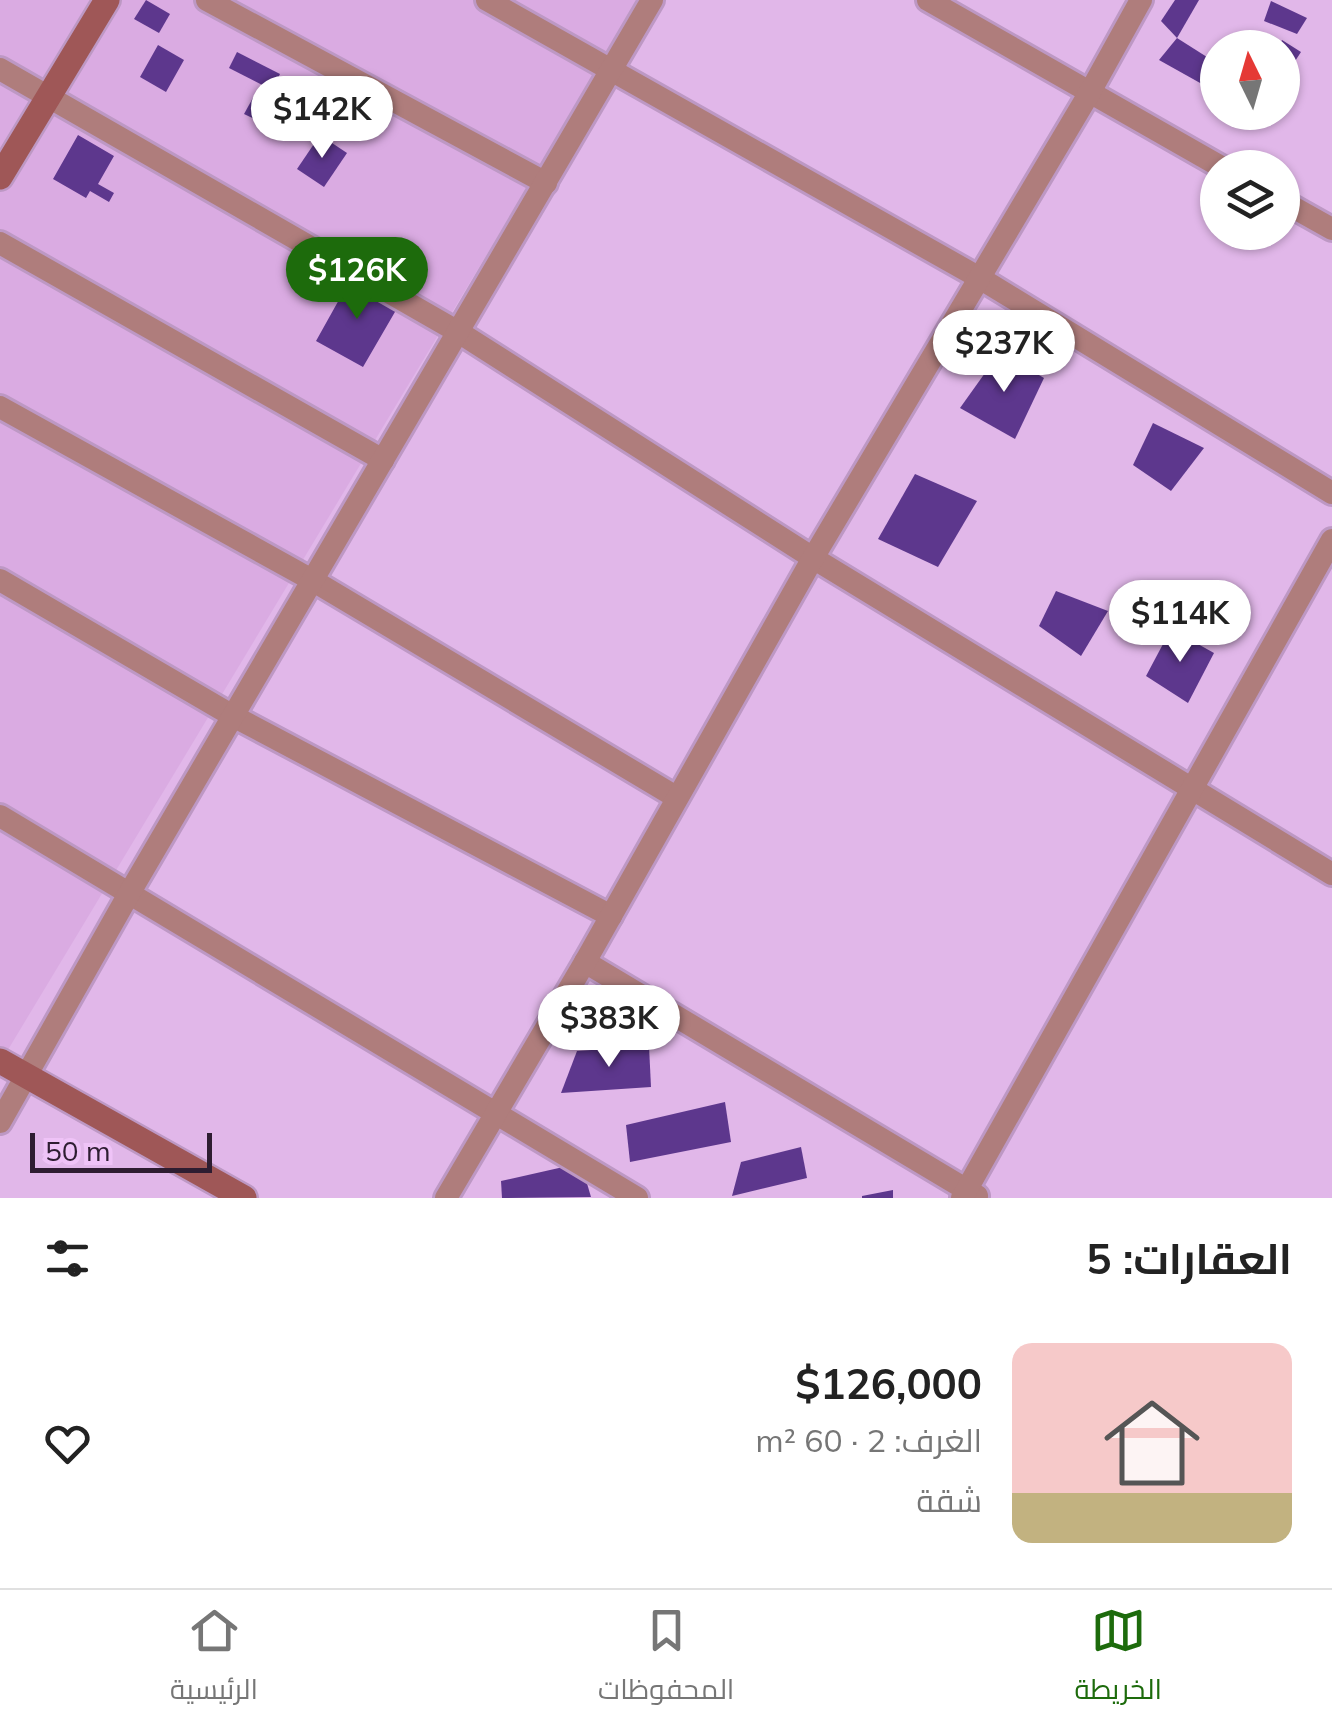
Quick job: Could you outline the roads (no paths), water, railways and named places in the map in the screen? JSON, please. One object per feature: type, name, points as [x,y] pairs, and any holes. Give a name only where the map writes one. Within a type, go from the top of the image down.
[{"type":"main road","points":[[0,176],[107,0]]},
{"type":"main road","points":[[0,1062],[244,1198]]},
{"type":"street","points":[[207,0],[546,182]]},
{"type":"street","points":[[487,0],[978,277],[1332,493]]},
{"type":"street","points":[[0,1122],[232,716],[652,0]]},
{"type":"street","points":[[928,0],[1200,155]]},
{"type":"street","points":[[446,1198],[585,962],[813,558],[1090,92],[1140,0]]},
{"type":"street","points":[[0,69],[460,333],[813,558],[1332,874]]},
{"type":"street","points":[[1300,211],[1332,229]]},
{"type":"street","points":[[0,242],[383,460]]},
{"type":"street","points":[[0,407],[312,580],[676,797]]},
{"type":"street","points":[[585,962],[970,1195],[1332,540]]},
{"type":"street","points":[[0,580],[232,716],[611,916]]},
{"type":"street","points":[[0,816],[638,1198]]}]
